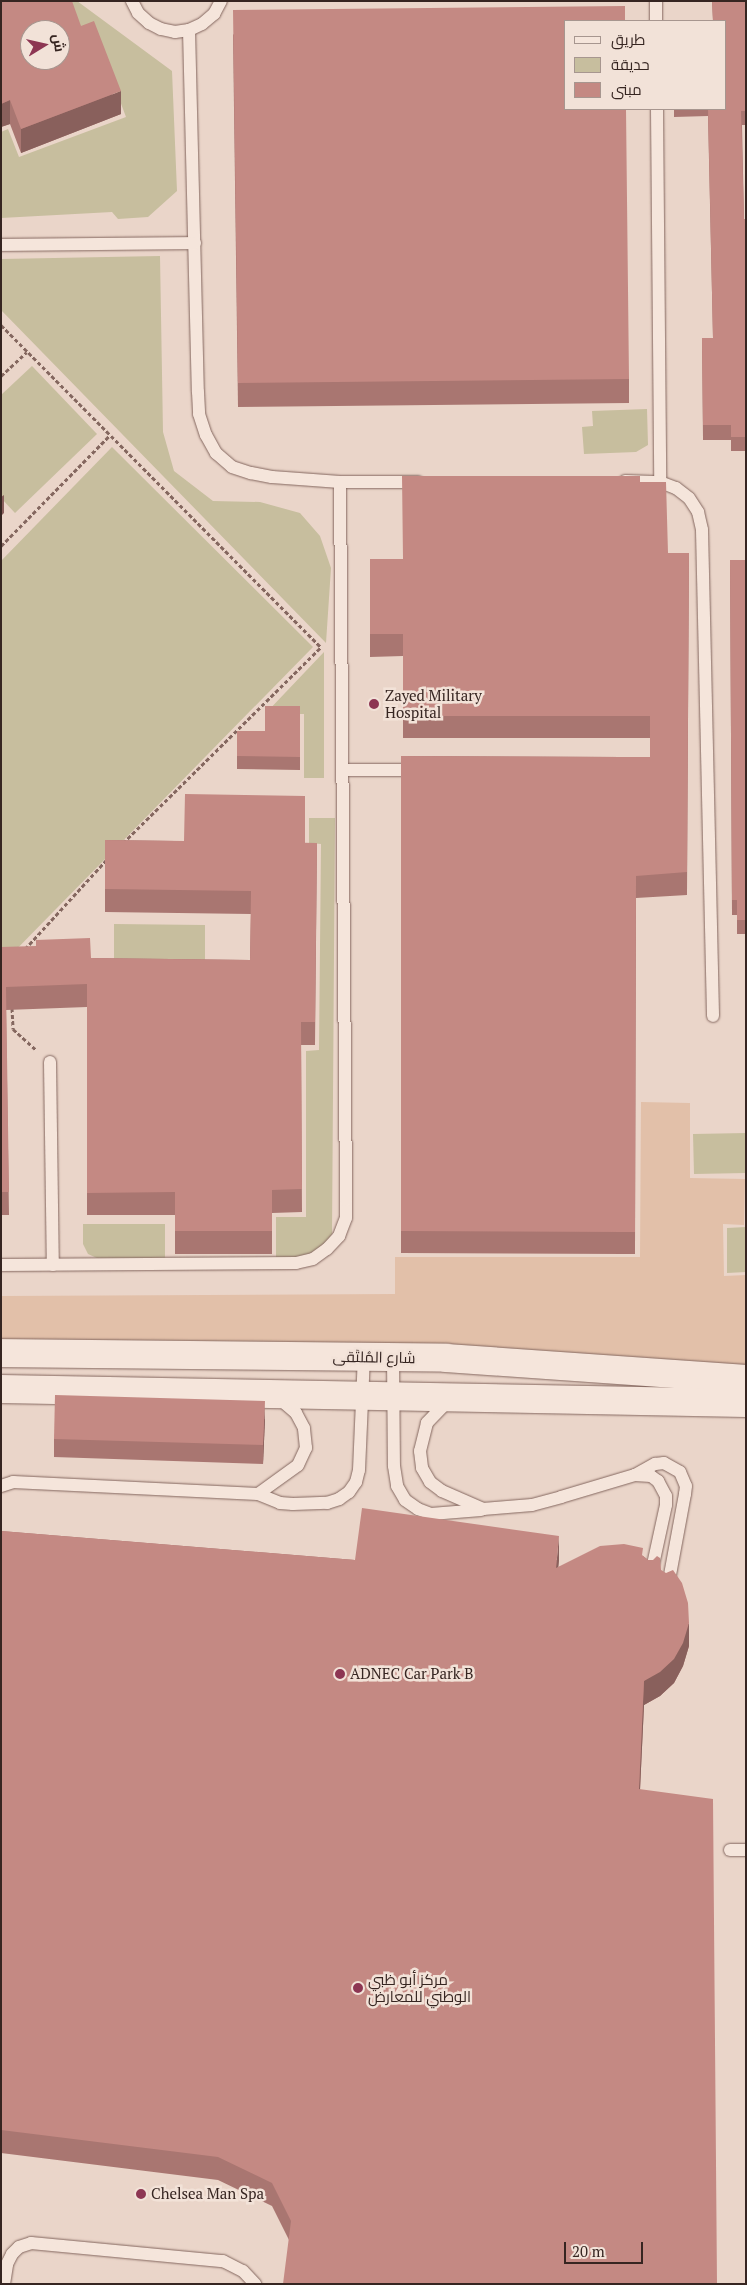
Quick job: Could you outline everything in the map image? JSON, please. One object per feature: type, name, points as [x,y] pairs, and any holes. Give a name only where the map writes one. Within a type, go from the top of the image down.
[{"type":"street","name":"شارع المُلتَقى","points":[[1,1353],[446,1358],[746,1380]]},
{"type":"street","points":[[1,1389],[746,1403]]},
{"type":"lane","points":[[125,1],[135,7],[149,23],[161,29],[175,32],[189,30],[202,24],[214,14],[221,1]]},
{"type":"lane","points":[[656,1],[656,20]]},
{"type":"lane","points":[[189,30],[200,414],[206,435],[216,453],[232,467],[252,473],[272,477],[340,482],[428,482]]},
{"type":"lane","points":[[657,110],[660,482]]},
{"type":"lane","points":[[1,244],[195,243]]},
{"type":"lane","points":[[1,1265],[296,1263],[313,1259],[327,1249],[339,1236],[346,1218],[340,482]]},
{"type":"lane","points":[[615,482],[660,482],[676,488],[689,498],[698,512],[702,530],[713,1016]]},
{"type":"lane","points":[[342,770],[431,770]]},
{"type":"lane","points":[[50,1062],[53,1265]]},
{"type":"lane","points":[[1,1486],[13,1482],[258,1494],[280,1503],[327,1503],[339,1499],[349,1492],[356,1482],[359,1470],[364,1356]]},
{"type":"lane","points":[[393,1357],[394,1466],[397,1486],[405,1500],[418,1509],[431,1514],[532,1505],[635,1475],[655,1464],[672,1466],[684,1479],[685,1494],[667,1588]]},
{"type":"lane","points":[[258,1494],[298,1465],[306,1448],[304,1428],[296,1413],[274,1393]]},
{"type":"lane","points":[[453,1396],[427,1423],[420,1451],[422,1468],[430,1482],[442,1491],[483,1509]]},
{"type":"lane","points":[[635,1475],[651,1476],[658,1481],[666,1496],[666,1505],[650,1576]]},
{"type":"lane","points":[[730,1850],[746,1850]]},
{"type":"lane","points":[[4,2284],[7,2264],[12,2254],[19,2247],[31,2243],[223,2261],[243,2271],[255,2284]]},
{"type":"path","points":[[1,325],[109,436],[321,647],[118,848]]},
{"type":"path","points":[[1,376],[27,352]]},
{"type":"path","points":[[1,546],[109,436]]},
{"type":"path","points":[[25,950],[111,855]]},
{"type":"path","points":[[12,1001],[13,1028],[50,1062]]},
{"type":"green space","points":[[69,1],[77,1],[172,71],[177,191],[148,217],[118,219],[112,212],[1,218],[1,132],[8,129],[19,157],[126,117],[97,39],[85,43]]},
{"type":"green space","points":[[160,256],[163,432],[174,471],[213,501],[260,502],[300,513],[320,536],[331,568],[326,643],[1,310],[1,259]]},
{"type":"green space","points":[[32,366],[97,434],[15,513],[1,498],[1,395]]},
{"type":"green space","points":[[647,409],[648,445],[636,452],[584,454],[582,427],[593,426],[592,411]]},
{"type":"green space","points":[[112,447],[313,647],[4,962],[1,959],[1,561]]},
{"type":"green space","points":[[324,652],[324,778],[304,778],[304,714],[265,714]]},
{"type":"green space","points":[[309,818],[335,818],[332,1234],[324,1247],[312,1255],[276,1262],[276,1217],[306,1217],[306,1051],[319,1050],[321,844],[309,843]]},
{"type":"green space","points":[[114,924],[205,925],[205,975],[114,975]]},
{"type":"green space","points":[[746,1133],[746,1173],[694,1174],[693,1134]]},
{"type":"green space","points":[[83,1224],[165,1224],[165,1258],[99,1259],[88,1254],[83,1244]]},
{"type":"green space","points":[[746,1227],[746,1272],[727,1273],[727,1228]]},
{"type":"sand","points":[[641,1102],[690,1103],[690,1178],[745,1179],[744,1225],[723,1224],[724,1276],[746,1275],[746,1365],[1,1345],[1,1296],[395,1294],[395,1257],[640,1257]]},
{"type":"building","points":[[1,1],[72,1],[81,26],[94,21],[121,91],[21,129],[10,100],[1,104]]},
{"type":"building","points":[[712,1],[746,1],[746,111],[741,111],[744,219],[746,219],[746,437],[731,437],[731,425],[703,425],[702,338],[713,338],[708,110],[727,110],[727,20],[713,20]]},
{"type":"building","points":[[625,6],[625,20],[564,20],[564,110],[626,110],[629,379],[238,383],[233,10]]},
{"type":"building","points":[[402,476],[640,476],[640,482],[666,482],[668,553],[689,553],[687,872],[636,876],[635,1232],[401,1231],[401,756],[650,757],[650,716],[403,716],[403,634],[370,634],[370,559],[403,559]]},
{"type":"building","points":[[730,560],[746,560],[746,920],[737,920],[737,900],[732,900]]},
{"type":"building","points":[[265,706],[300,706],[300,757],[237,756],[237,731],[265,731]]},
{"type":"building","points":[[185,794],[305,796],[305,843],[317,843],[315,1022],[301,1022],[302,1189],[272,1190],[272,1231],[175,1231],[175,1192],[87,1193],[87,984],[6,987],[9,1192],[1,1192],[1,947],[36,946],[36,940],[90,938],[91,958],[250,960],[251,891],[105,889],[105,840],[184,841]]},
{"type":"building","points":[[55,1395],[265,1401],[263,1445],[54,1439]]},
{"type":"building","name":"مركز أبو ظبي الوطني للمعارض","points":[[362,1508],[559,1536],[556,1568],[600,1546],[624,1544],[643,1548],[642,1555],[648,1560],[653,1560],[657,1556],[660,1558],[661,1570],[666,1573],[673,1570],[682,1583],[688,1603],[689,1623],[683,1643],[674,1659],[660,1672],[644,1681],[639,1789],[713,1799],[717,2284],[283,2284],[291,2221],[272,2183],[218,2157],[1,2130],[1,1531],[355,1560]]},
{"type":"place","name":"Zayed Military Hospital","points":[[374,704]]},
{"type":"place","name":"ADNEC Car Park B","points":[[340,1674]]},
{"type":"place","name":"مركز أبو ظبي الوطني للمعارض","points":[[358,1988]]},
{"type":"place","name":"Chelsea Man Spa","points":[[141,2194]]}]
